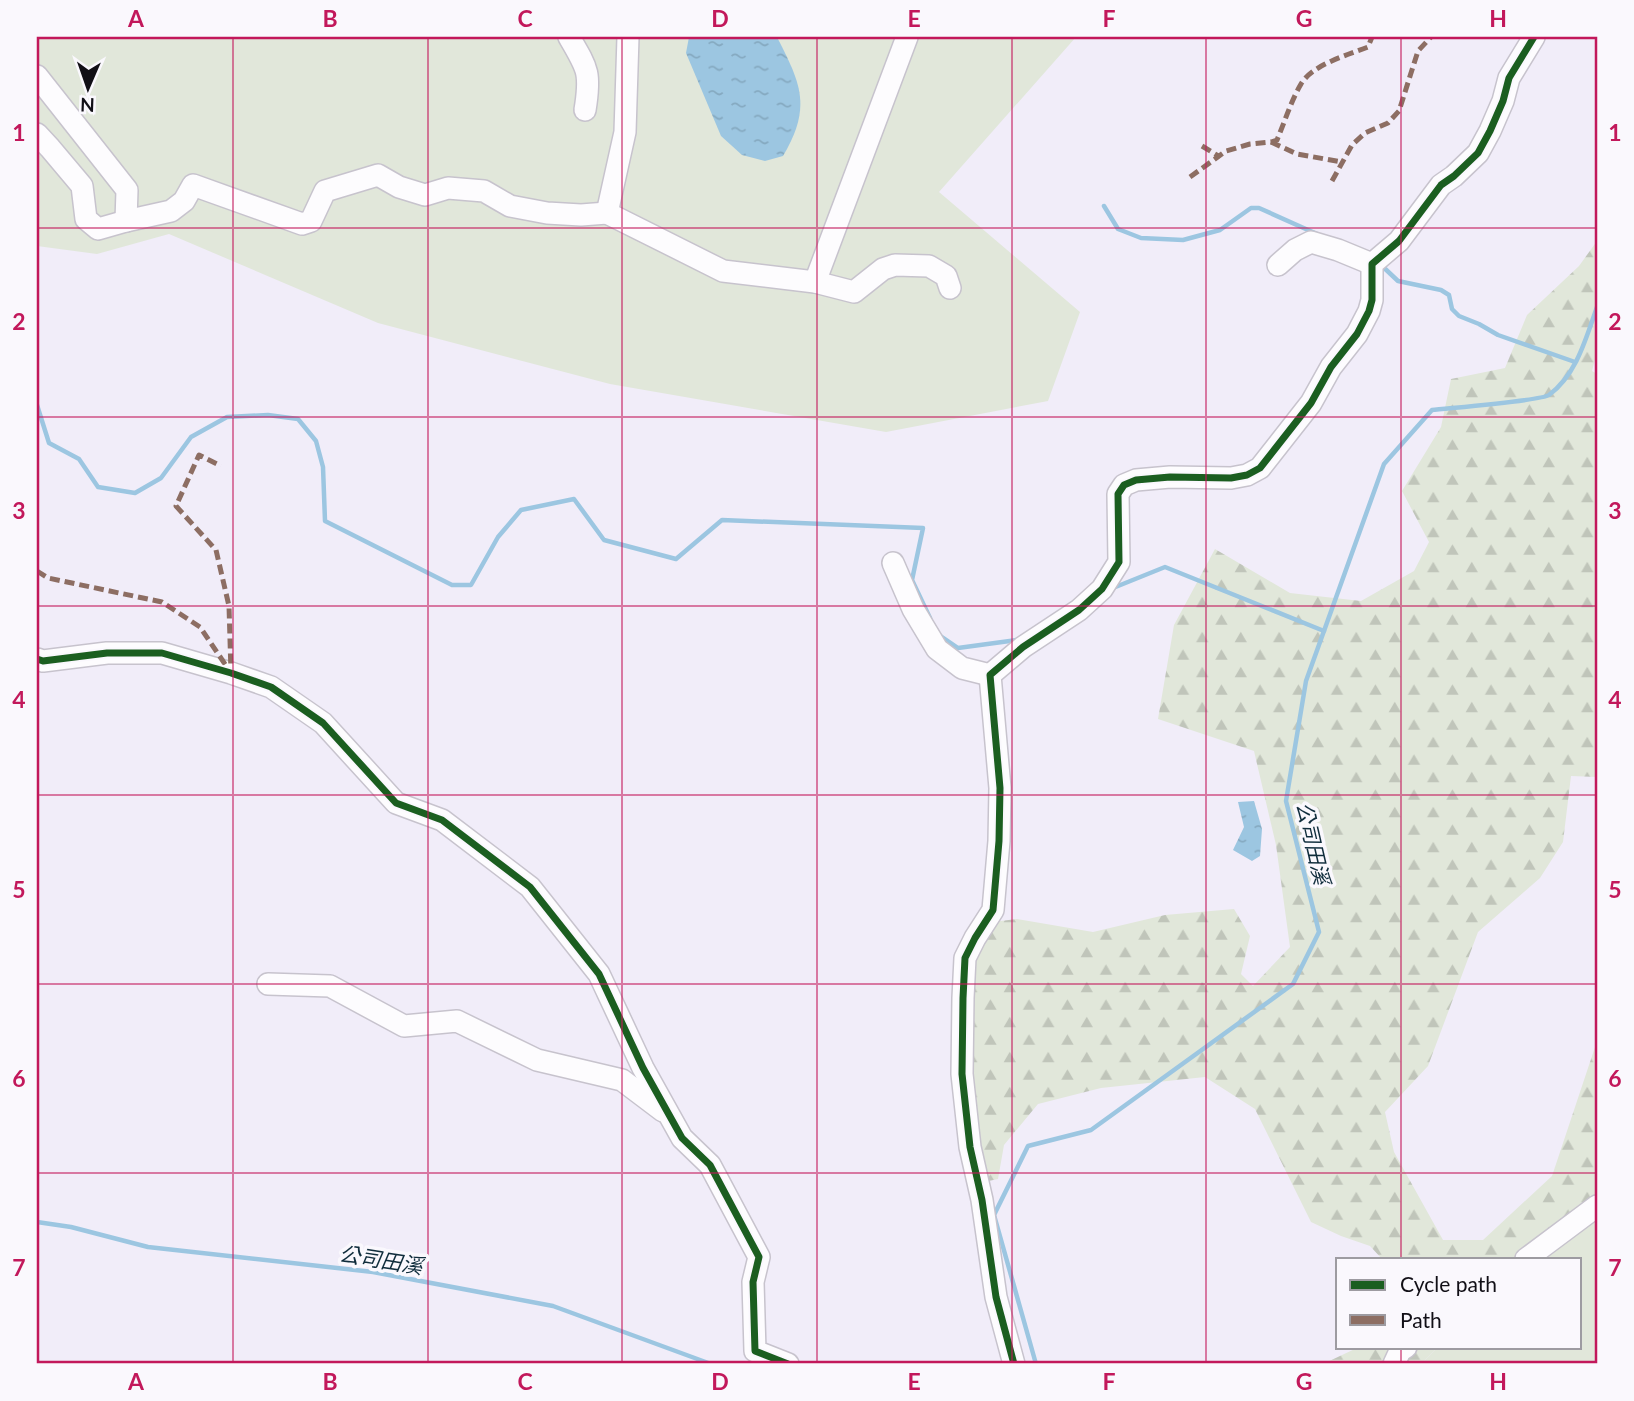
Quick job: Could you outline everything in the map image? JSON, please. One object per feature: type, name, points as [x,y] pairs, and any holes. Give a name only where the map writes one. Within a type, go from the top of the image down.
[{"type":"street","points":[[569,37],[585,63],[589,82],[585,110]]},
{"type":"street","points":[[607,213],[625,132],[628,37]]},
{"type":"street","points":[[815,282],[908,37]]},
{"type":"street","points":[[990,675],[1023,647],[1079,610],[1102,589],[1119,562],[1118,494],[1124,485],[1136,480],[1170,477],[1231,478],[1247,475],[1260,468],[1311,403],[1331,368],[1357,334],[1372,300],[1376,260],[1399,241],[1441,185],[1478,153],[1503,101],[1509,78],[1534,37]]},
{"type":"street","points":[[37,75],[127,190],[125,221]]},
{"type":"street","points":[[37,134],[82,186],[86,219],[98,229],[171,211],[184,201],[193,185],[302,224],[311,221],[326,191],[378,175],[399,187],[425,195],[448,188],[484,191],[510,206],[547,213],[607,213],[723,271],[815,282],[854,292],[883,269],[895,265],[918,265],[929,266],[946,276],[950,288]]},
{"type":"street","points":[[1278,265],[1295,250],[1311,242],[1376,260]]},
{"type":"street","points":[[894,563],[913,609],[937,649],[962,668],[990,675]]},
{"type":"street","points":[[37,660],[107,653],[162,653],[271,687],[323,723],[396,803],[442,820],[530,887],[599,974],[643,1068],[682,1138],[710,1165],[759,1257],[753,1282],[755,1351],[788,1364]]},
{"type":"street","points":[[990,675],[1000,788],[999,841],[993,911],[965,958],[962,1074],[970,1146],[982,1199],[996,1297],[1014,1364]]},
{"type":"street","points":[[268,984],[330,986],[404,1026],[457,1021],[537,1060],[622,1080],[670,1116]]},
{"type":"street","points":[[1526,1258],[1597,1206]]},
{"type":"street","points":[[1394,1364],[1405,1348]]},
{"type":"green space","points":[[37,37],[1076,37],[939,192],[1080,312],[1048,401],[886,432],[610,384],[378,323],[169,234],[97,254],[37,246]]},
{"type":"green space","points":[[1597,241],[1597,352],[1592,371],[1597,374],[1597,777],[1571,776],[1563,842],[1540,878],[1478,932],[1428,1066],[1385,1112],[1394,1152],[1443,1240],[1483,1240],[1552,1176],[1597,1041],[1597,1211],[1537,1258],[1381,1258],[1370,1246],[1311,1222],[1255,1109],[1205,1077],[1101,1088],[1038,1104],[1004,1145],[998,1179],[984,1182],[969,1073],[973,964],[992,922],[1017,919],[1093,932],[1165,915],[1234,909],[1250,936],[1241,974],[1253,986],[1290,947],[1276,845],[1254,751],[1158,719],[1174,625],[1215,549],[1290,593],[1361,601],[1414,571],[1429,542],[1402,491],[1441,427],[1451,379],[1505,368],[1527,315],[1579,266]]},
{"type":"green space","points":[[1597,1211],[1597,1364],[1423,1364],[1437,1348],[1582,1348],[1582,1258],[1537,1258]]},
{"type":"green space","points":[[1357,1348],[1437,1348],[1423,1364],[1323,1364]]},
{"type":"water","points":[[689,37],[777,37],[792,69],[800,96],[798,123],[783,156],[765,161],[742,155],[721,136],[686,53]]},
{"type":"water","points":[[1254,801],[1262,829],[1260,856],[1252,861],[1233,850],[1244,827],[1238,802]]},
{"type":"waterway","points":[[1104,206],[1118,229],[1141,238],[1183,240],[1220,230],[1251,208],[1259,208],[1317,234]]},
{"type":"waterway","points":[[1380,264],[1398,281],[1441,290],[1449,295],[1452,309],[1459,316],[1498,335],[1575,362]]},
{"type":"waterway","name":"公司田溪","points":[[1036,1364],[994,1215],[1028,1146],[1091,1130],[1293,984],[1319,932],[1286,801],[1306,681],[1384,464],[1432,410],[1513,402],[1549,395],[1574,366],[1597,307]]},
{"type":"waterway","points":[[37,405],[49,443],[79,459],[98,487],[135,493],[161,478],[191,437],[227,417],[268,415],[298,419],[316,441],[323,467],[325,521],[452,585],[471,585],[498,537],[521,510],[574,499],[604,540],[676,559],[722,520],[923,528],[912,580],[930,618]]},
{"type":"waterway","points":[[1113,588],[1165,567],[1324,631]]},
{"type":"waterway","points":[[939,635],[958,648],[1017,640]]},
{"type":"waterway","name":"公司田溪","points":[[37,1222],[71,1227],[148,1247],[373,1272],[553,1306],[711,1364]]},
{"type":"marked path","points":[[1190,177],[1226,151],[1277,140],[1294,97],[1307,77],[1332,61],[1368,47],[1372,37]]},
{"type":"marked path","points":[[1332,181],[1352,145],[1365,133],[1388,123],[1399,111],[1418,51],[1431,37]]},
{"type":"marked path","points":[[1271,142],[1297,154],[1342,162]]},
{"type":"marked path","points":[[1202,146],[1220,157]]},
{"type":"marked path","points":[[37,571],[48,578],[162,602],[200,627],[231,673],[229,606],[216,550],[176,506],[199,455],[221,466]]},
{"type":"cycle path","points":[[1014,1364],[996,1297],[982,1200],[970,1147],[962,1074],[965,958],[993,910],[999,841],[1000,788],[990,675],[1023,647],[1079,610],[1102,589],[1119,562],[1118,494],[1124,485],[1136,480],[1170,477],[1231,478],[1247,475],[1260,468],[1311,403],[1331,367],[1357,334],[1372,300],[1372,264],[1399,241],[1441,185],[1478,153],[1503,101],[1509,78],[1534,37]]},
{"type":"cycle path","points":[[37,659],[43,661],[107,653],[162,653],[271,687],[323,723],[396,803],[442,820],[530,887],[599,974],[643,1068],[682,1138],[710,1165],[759,1257],[753,1282],[755,1351],[788,1364]]}]
